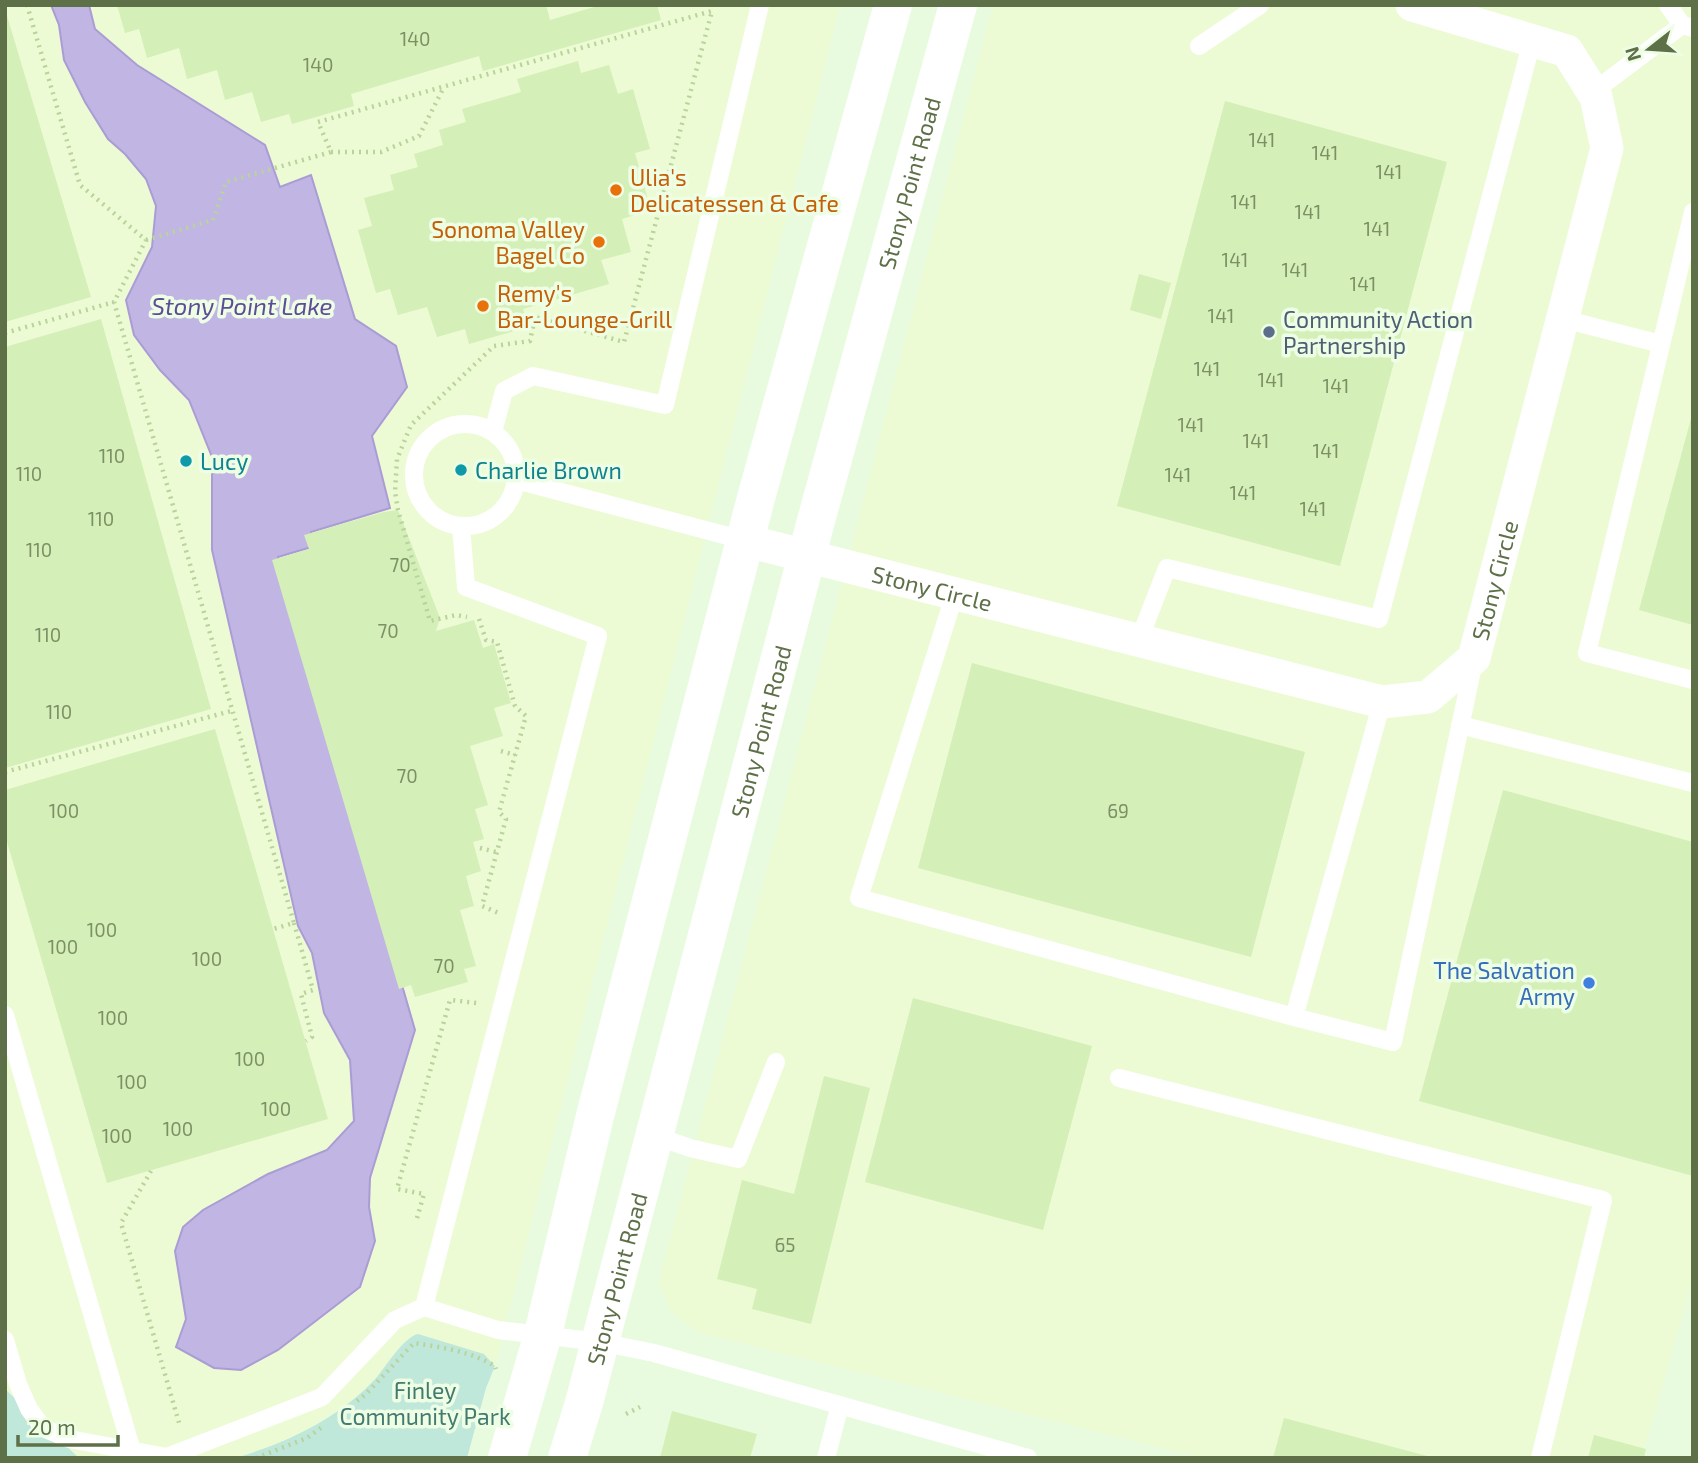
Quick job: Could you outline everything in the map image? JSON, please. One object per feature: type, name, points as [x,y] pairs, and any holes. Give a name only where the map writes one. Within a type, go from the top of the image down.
[{"type":"main road","points":[[507,1458],[543,1334],[595,1116],[760,485],[893,5]]},
{"type":"main road","name":"Stony Point Road","points":[[567,1458],[807,555],[958,5]]},
{"type":"street","name":"Stony Circle","points":[[747,541],[1382,702],[1428,697],[1474,657],[1607,148],[1593,92],[1567,51],[1412,5]]},
{"type":"lane","points":[[493,432],[505,391],[533,376],[665,405],[760,5]]},
{"type":"lane","points":[[1199,46],[1260,5]]},
{"type":"lane","points":[[1593,92],[1687,26],[1668,5]]},
{"type":"lane","points":[[1139,640],[1167,568],[1379,619],[1532,41]]},
{"type":"lane","points":[[1693,212],[1587,653],[1693,680]]},
{"type":"lane","points":[[1563,319],[1661,344]]},
{"type":"lane","points":[[478,425],[493,432],[505,443],[513,458],[516,480],[507,506],[494,517],[478,525],[461,526],[444,522],[429,512],[419,498],[414,481],[415,464],[422,448],[432,436],[446,427],[478,425]]},
{"type":"lane","points":[[516,480],[747,541]]},
{"type":"lane","points":[[424,1307],[598,636],[466,587],[461,526]]},
{"type":"lane","points":[[956,593],[859,898],[1393,1042],[1474,657]]},
{"type":"lane","points":[[1294,1017],[1382,702]]},
{"type":"lane","points":[[1460,725],[1693,783]]},
{"type":"lane","points":[[5,1015],[132,1451]]},
{"type":"lane","points":[[653,1135],[690,1148],[738,1159],[776,1062]]},
{"type":"lane","points":[[1119,1078],[1603,1200],[1540,1458]]},
{"type":"lane","points":[[5,1340],[18,1384],[29,1409],[43,1428],[69,1439],[167,1457],[322,1397],[395,1320],[424,1307],[498,1330],[600,1342],[654,1353],[1028,1458]]},
{"type":"lane","points":[[826,1458],[840,1405]]},
{"type":"path","points":[[27,5],[80,186],[146,240]]},
{"type":"path","points":[[331,152],[318,122],[711,8]]},
{"type":"path","points":[[498,926],[501,914],[482,906],[506,819],[499,812],[526,716],[515,706],[497,642],[486,640],[480,620],[456,615],[430,621],[398,510],[395,492],[397,459],[411,425],[494,346],[530,341],[535,317],[624,342],[711,8]]},
{"type":"path","points":[[306,1041],[312,1037],[301,995],[313,989],[114,302],[146,240],[213,220],[226,182],[331,152],[380,152],[419,136],[444,87]]},
{"type":"path","points":[[5,333],[114,302]]},
{"type":"path","points":[[5,772],[231,711]]},
{"type":"path","points":[[501,751],[515,755]]},
{"type":"path","points":[[480,848],[496,852]]},
{"type":"path","points":[[273,929],[293,923]]},
{"type":"path","points":[[417,1219],[424,1194],[397,1189],[450,1000],[477,1003],[480,990]]},
{"type":"path","points":[[151,1171],[121,1223],[182,1430]]},
{"type":"path","points":[[347,1408],[366,1394],[414,1343],[485,1360]]},
{"type":"path","points":[[626,1414],[640,1407]]},
{"type":"path","points":[[256,1458],[307,1438],[327,1423]]},
{"type":"shaded area","points":[[5,5],[840,5],[495,1366],[490,1359],[408,1338],[375,1379],[349,1402],[303,1432],[235,1458],[79,1458],[5,1389]]},
{"type":"shaded area","points":[[993,5],[1693,5],[1693,1277],[1642,1458],[1203,1458],[698,1332],[671,1312],[659,1282]]},
{"type":"green space","name":"Finley Community Park","points":[[418,1334],[484,1354],[495,1366],[486,1388],[467,1458],[235,1458],[293,1437],[330,1417],[362,1392],[401,1346]]},
{"type":"green space","points":[[5,1389],[79,1458],[5,1458]]},
{"type":"water","name":"Stony Point Lake","points":[[51,5],[89,5],[95,29],[137,65],[265,145],[280,187],[311,175],[355,319],[396,346],[407,387],[372,436],[390,508],[311,532],[315,546],[278,557],[415,1030],[370,1178],[369,1207],[375,1241],[360,1287],[278,1350],[241,1370],[214,1368],[176,1347],[186,1319],[175,1251],[183,1227],[203,1210],[268,1174],[327,1150],[354,1121],[350,1060],[324,1013],[312,953],[298,926],[212,550],[212,457],[189,400],[160,370],[134,335],[126,300],[152,247],[156,206],[146,179],[108,139],[85,102],[64,60],[59,25]]},
{"type":"building","points":[[117,5],[546,5],[550,20],[601,5],[657,5],[661,20],[483,71],[479,56],[351,94],[354,106],[292,124],[289,114],[261,122],[252,92],[225,100],[217,70],[187,79],[179,48],[147,58],[139,29],[125,33]]},
{"type":"building","points":[[5,9],[91,297],[5,322]]},
{"type":"building","points":[[578,61],[581,73],[609,65],[618,94],[633,89],[650,149],[635,153],[651,210],[622,219],[631,252],[601,260],[609,284],[523,309],[528,327],[469,344],[465,329],[437,337],[427,307],[398,315],[390,289],[376,293],[358,230],[372,226],[364,198],[394,190],[390,175],[418,167],[414,154],[443,145],[439,130],[466,122],[462,109],[521,92],[517,79]]},
{"type":"building","points":[[1225,101],[1447,162],[1340,566],[1117,506]]},
{"type":"building","points":[[1139,274],[1171,283],[1161,319],[1130,310]]},
{"type":"building","points":[[101,319],[211,709],[5,768],[5,347]]},
{"type":"building","points":[[1693,415],[1693,625],[1639,610]]},
{"type":"building","points":[[398,510],[440,618],[436,631],[474,620],[483,648],[494,644],[511,703],[494,708],[503,736],[470,746],[488,805],[475,809],[484,839],[473,842],[481,871],[466,876],[474,906],[460,910],[476,966],[464,969],[468,982],[415,997],[411,985],[399,989],[272,560],[309,549],[304,535]]},
{"type":"building","points":[[972,663],[1305,752],[1251,957],[918,868]]},
{"type":"building","points":[[215,729],[328,1119],[107,1183],[5,835],[5,790]]},
{"type":"building","points":[[1503,790],[1693,842],[1693,1176],[1419,1101]]},
{"type":"building","points":[[913,998],[1092,1046],[1043,1230],[865,1182]]},
{"type":"building","points":[[824,1076],[870,1088],[811,1324],[752,1309],[757,1289],[717,1279],[742,1180],[794,1194]]},
{"type":"building","points":[[672,1411],[757,1434],[750,1458],[660,1458]]},
{"type":"building","points":[[1284,1418],[1431,1457],[1431,1458],[1273,1458]]},
{"type":"building","points":[[1594,1435],[1646,1449],[1644,1458],[1588,1458]]},
{"type":"place","name":"Ulia's Delicatessen & Cafe","points":[[616,190]]},
{"type":"place","name":"Sonoma Valley Bagel Co","points":[[599,242]]},
{"type":"place","name":"Remy's Bar-Lounge-Grill","points":[[483,306]]},
{"type":"place","name":"Community Action Partnership","points":[[1269,332]]},
{"type":"place","name":"Lucy","points":[[186,461]]},
{"type":"place","name":"Charlie Brown","points":[[461,470]]},
{"type":"place","name":"The Salvation Army","points":[[1589,983]]}]
